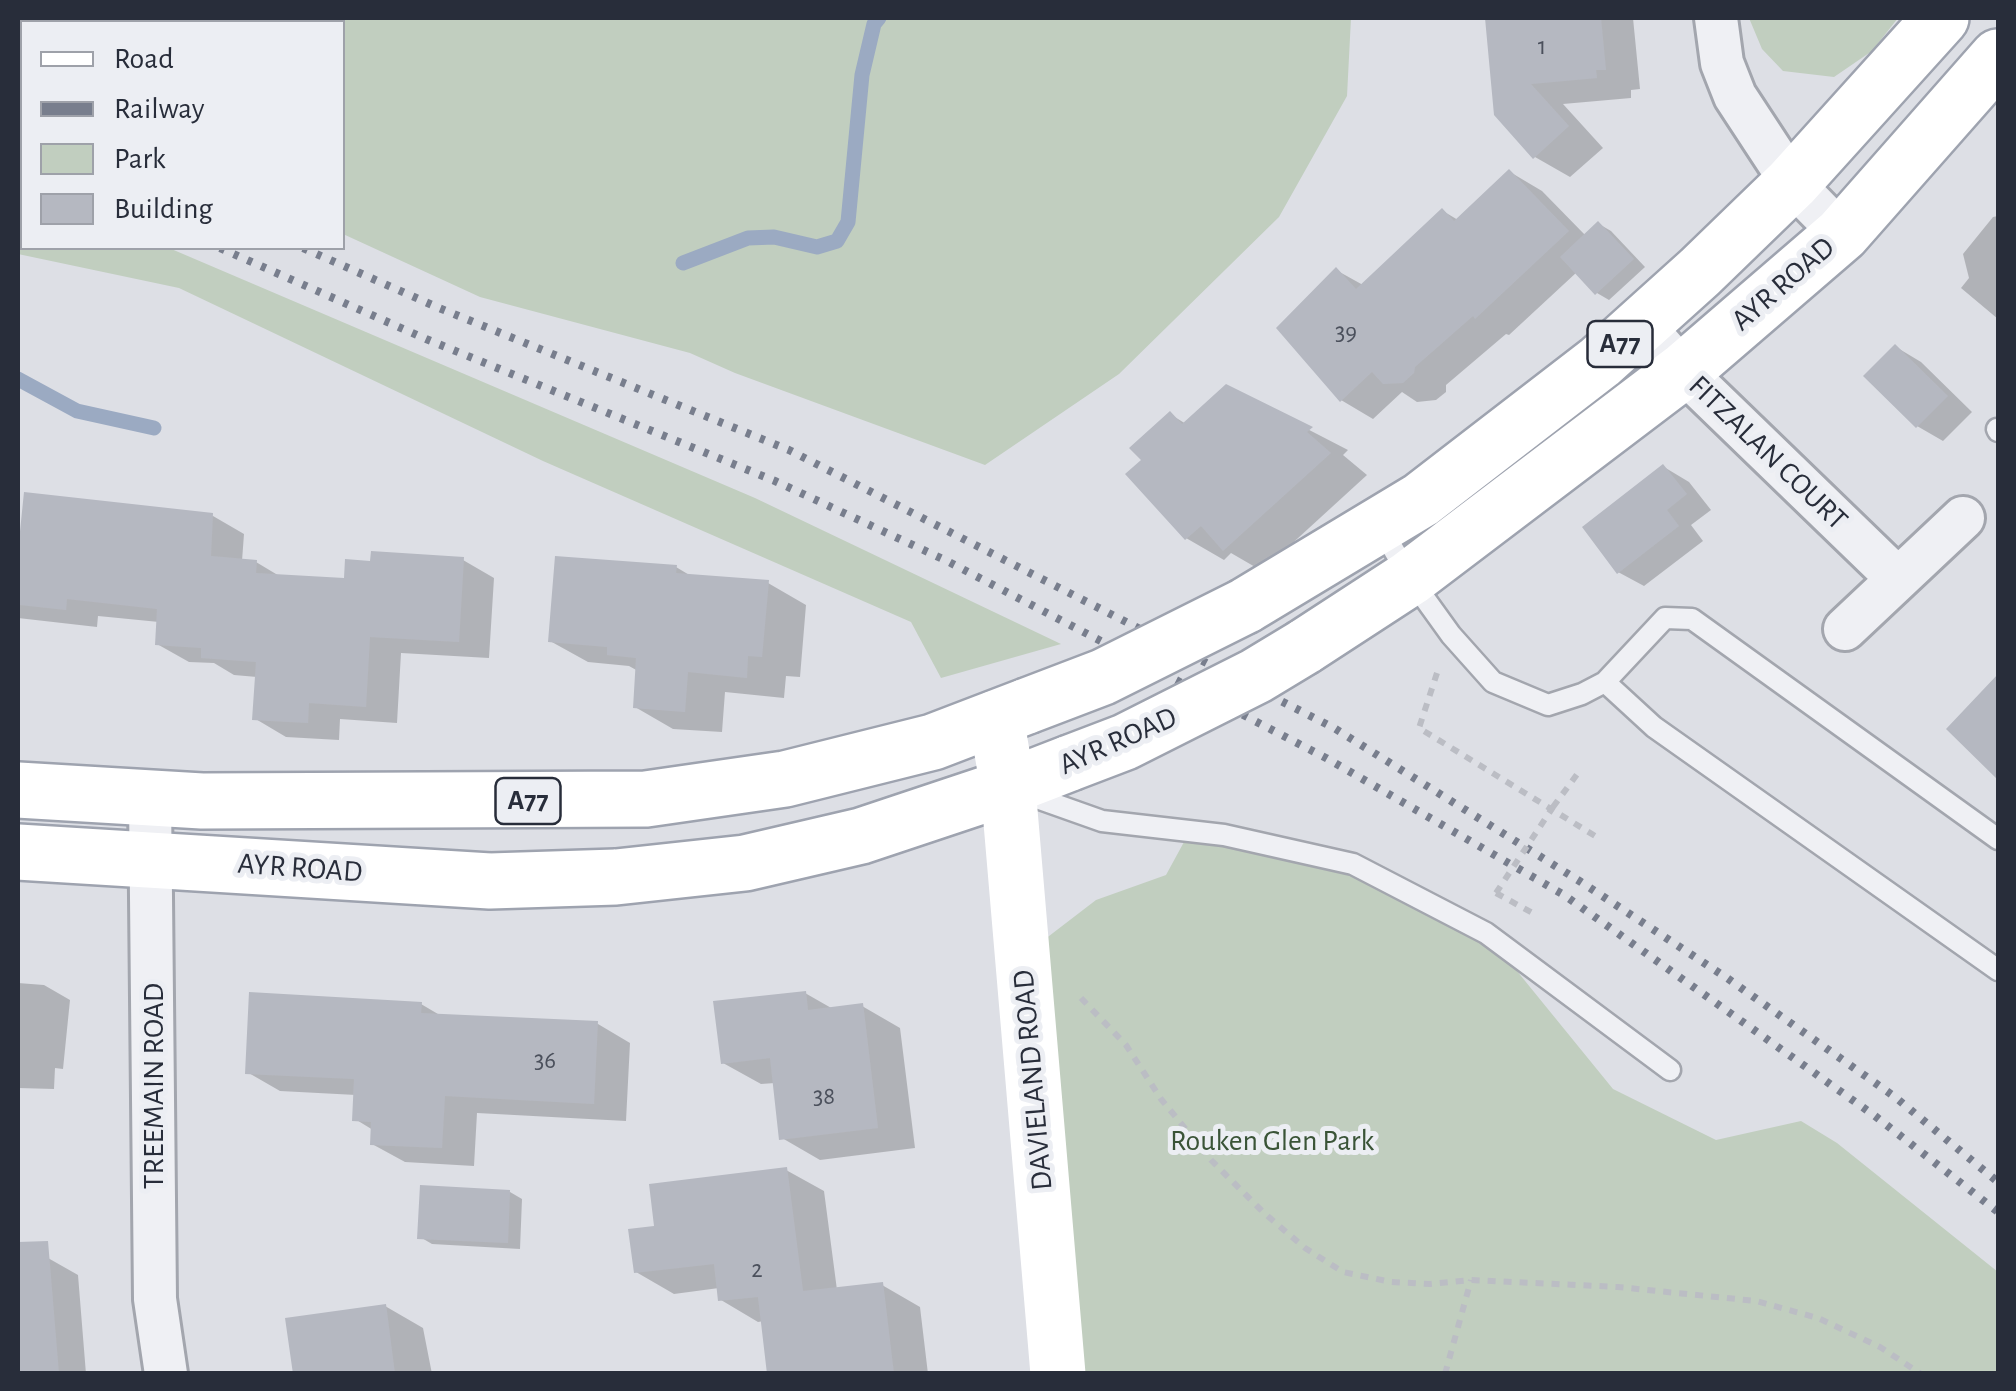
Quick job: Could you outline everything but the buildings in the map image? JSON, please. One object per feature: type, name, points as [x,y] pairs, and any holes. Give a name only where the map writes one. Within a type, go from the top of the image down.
[{"type":"main road","name":"AYR ROAD","points":[[18,790],[202,801],[646,800],[784,779],[933,742],[1103,677],[1245,606],[1380,527],[1580,378],[1792,183],[1940,18]]},
{"type":"main road","name":"AYR ROAD","points":[[18,852],[490,881],[616,877],[745,863],[861,836],[1008,788],[1159,724],[1256,676],[1410,578],[1683,371],[1842,234],[1998,57]]},
{"type":"main road","name":"DAVIELAND ROAD","points":[[1012,712],[1008,788],[1058,1374]]},
{"type":"main road","points":[[490,802],[490,881]]},
{"type":"street","points":[[1716,18],[1722,63],[1735,96],[1792,183],[1842,234]]},
{"type":"street","name":"FITZALAN COURT","points":[[1642,324],[1683,371],[1898,579]]},
{"type":"street","points":[[1844,630],[1963,518]]},
{"type":"street","name":"TREEMAIN ROAD","points":[[150,797],[155,1298],[166,1374]]},
{"type":"lane","points":[[1380,527],[1451,635],[1492,682],[1548,704],[1605,682],[1665,618],[1692,619],[1998,839]]},
{"type":"lane","points":[[1605,682],[1654,727],[1998,970]]},
{"type":"lane","points":[[1008,788],[1102,821],[1224,835],[1354,864],[1486,934],[1670,1070]]},
{"type":"path","points":[[1428,700],[1419,728],[1600,838]]},
{"type":"path","points":[[1538,916],[1496,893],[1580,768]]},
{"type":"path","points":[[1023,956],[1092,1010],[1126,1045],[1161,1100],[1210,1160],[1305,1248],[1343,1272],[1391,1282],[1471,1280],[1618,1287],[1756,1301],[1818,1318],[1880,1347],[1921,1374]]},
{"type":"path","points":[[1445,1374],[1471,1280]]},
{"type":"green space","points":[[18,18],[1351,18],[1347,96],[1279,217],[1119,374],[985,465],[690,353],[480,297],[345,235],[345,20],[20,20],[18,77]]},
{"type":"green space","points":[[1749,18],[1898,18],[1872,51],[1834,77],[1783,71],[1762,49]]},
{"type":"green space","points":[[18,174],[20,250],[174,250],[755,498],[1061,644],[941,678],[911,622],[543,461],[179,288],[18,254]]},
{"type":"green space","name":"Rouken Glen Park","points":[[1190,831],[1353,864],[1486,933],[1613,1089],[1716,1140],[1801,1121],[1837,1143],[1998,1272],[1998,1373],[1058,1373],[1023,956],[1096,900],[1166,875]]},
{"type":"waterway","points":[[683,263],[748,238],[774,237],[817,247],[837,241],[848,222],[862,75],[874,24],[879,18]]},
{"type":"waterway","points":[[18,379],[77,411],[154,428]]},
{"type":"railway","points":[[225,250],[426,339],[775,481],[945,560],[1326,758],[1564,895],[1875,1116],[1998,1212]]},
{"type":"railway","points":[[308,250],[439,308],[789,450],[1334,728],[1727,978],[1895,1097],[1998,1182]]}]
